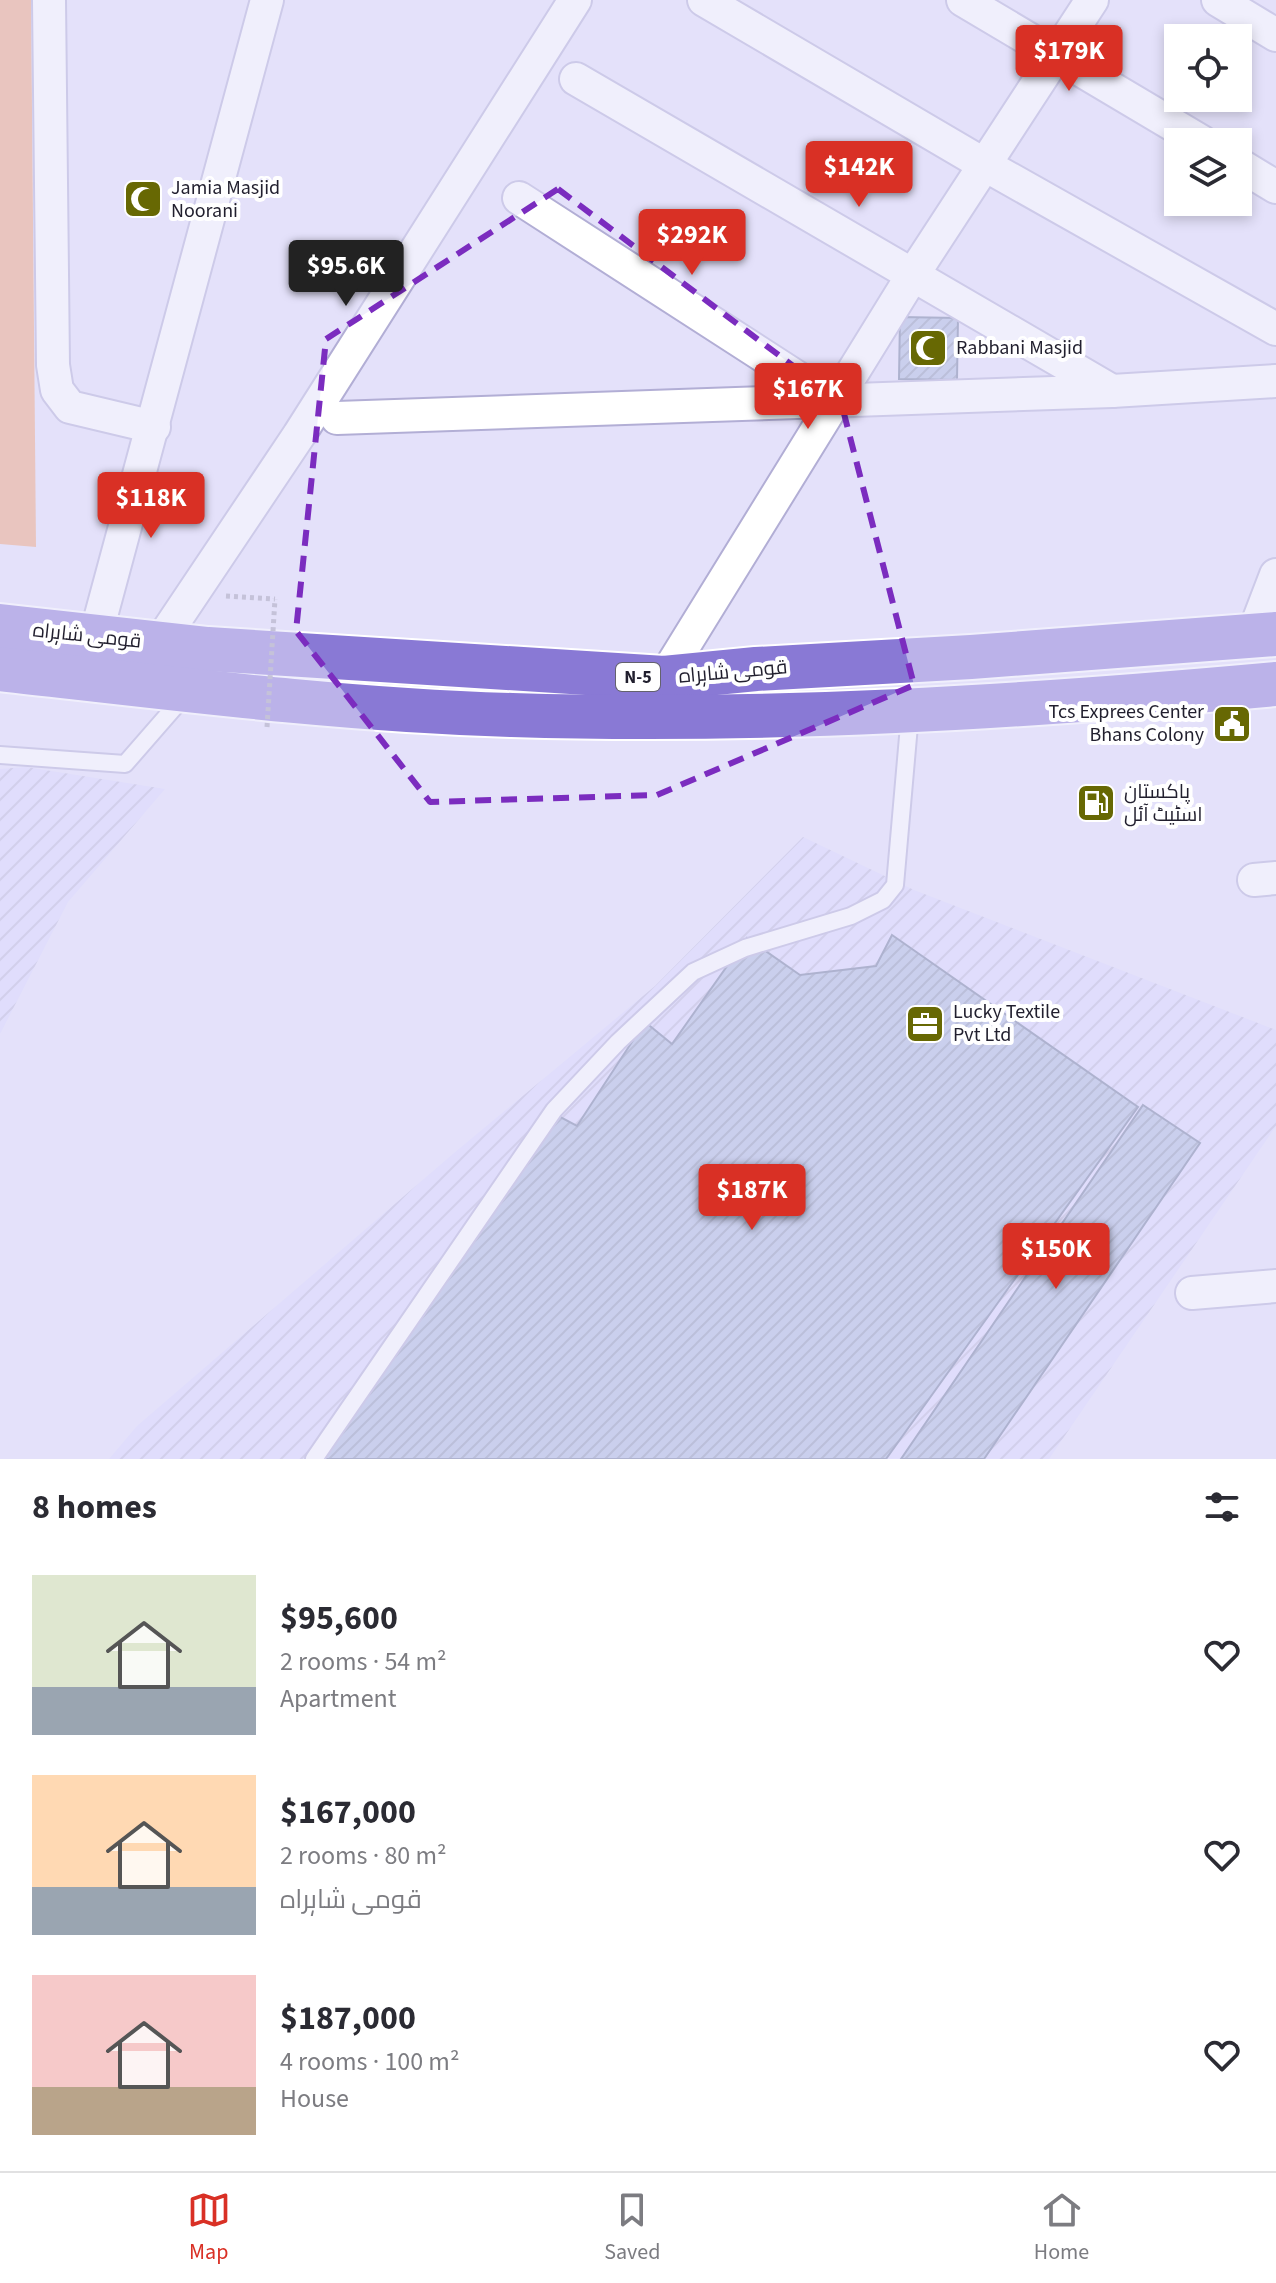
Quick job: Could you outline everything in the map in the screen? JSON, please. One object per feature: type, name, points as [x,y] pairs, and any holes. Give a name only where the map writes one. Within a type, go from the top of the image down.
[{"type":"highway","name":"قومی شاہراہ","points":[[0,626],[159,644],[664,678],[1264,634]]},
{"type":"highway","name":"قومی شاہراہ","points":[[0,669],[189,690],[509,715],[663,717],[910,713],[1276,684]]},
{"type":"street","points":[[49,0],[53,365],[57,390],[70,407],[154,427]]},
{"type":"street","points":[[95,638],[267,0]]},
{"type":"street","points":[[159,644],[299,435],[575,0]]},
{"type":"street","points":[[704,0],[985,165],[1276,329]]},
{"type":"street","points":[[963,0],[1179,128]]},
{"type":"street","points":[[664,678],[914,273],[1092,0]]},
{"type":"street","points":[[1218,0],[1276,35]]},
{"type":"street","points":[[576,79],[1112,391]]},
{"type":"street","points":[[1252,172],[1276,187]]},
{"type":"street","points":[[519,198],[835,402]]},
{"type":"street","points":[[337,418],[835,402],[1276,381]]},
{"type":"street","points":[[1264,634],[1276,575]]},
{"type":"street","points":[[1192,1293],[1276,1286]]},
{"type":"lane","points":[[0,755],[125,764],[189,690]]},
{"type":"lane","points":[[314,1459],[554,1110],[618,1042],[693,972],[745,948],[851,916],[883,900],[895,885],[910,713]]},
{"type":"path","points":[[211,595],[275,599],[267,727]]},
{"type":"highlighted area","points":[[558,189],[841,402],[914,685],[657,795],[430,802],[296,631],[326,339]]},
{"type":"shaded area","points":[[0,0],[31,0],[36,547],[0,544]]},
{"type":"shaded area","points":[[26,767],[165,789],[68,902],[0,1034],[0,769]]},
{"type":"shaded area","points":[[803,837],[914,890],[1276,1030],[1276,1126],[1049,1459],[109,1459],[137,1426],[454,1153],[655,986]]},
{"type":"building","name":"Rabbani Masjid","points":[[900,317],[958,318],[957,380],[899,379]]},
{"type":"building","points":[[892,935],[1138,1107],[886,1459],[321,1459],[551,1112],[577,1126],[645,1022],[672,1044],[747,938],[800,975],[876,966]]},
{"type":"building","points":[[1143,1105],[1200,1143],[984,1459],[901,1459]]},
{"type":"place","name":"Jamia Masjid Noorani","points":[[143,199]]},
{"type":"place","name":"Rabbani Masjid","points":[[928,348]]},
{"type":"place","name":"Tcs Exprees Center Bhans Colony","points":[[1232,724]]},
{"type":"place","name":"پاکستان اسٹیٹ آئل","points":[[1096,803]]},
{"type":"place","name":"Lucky Textile Pvt Ltd","points":[[925,1024]]}]
